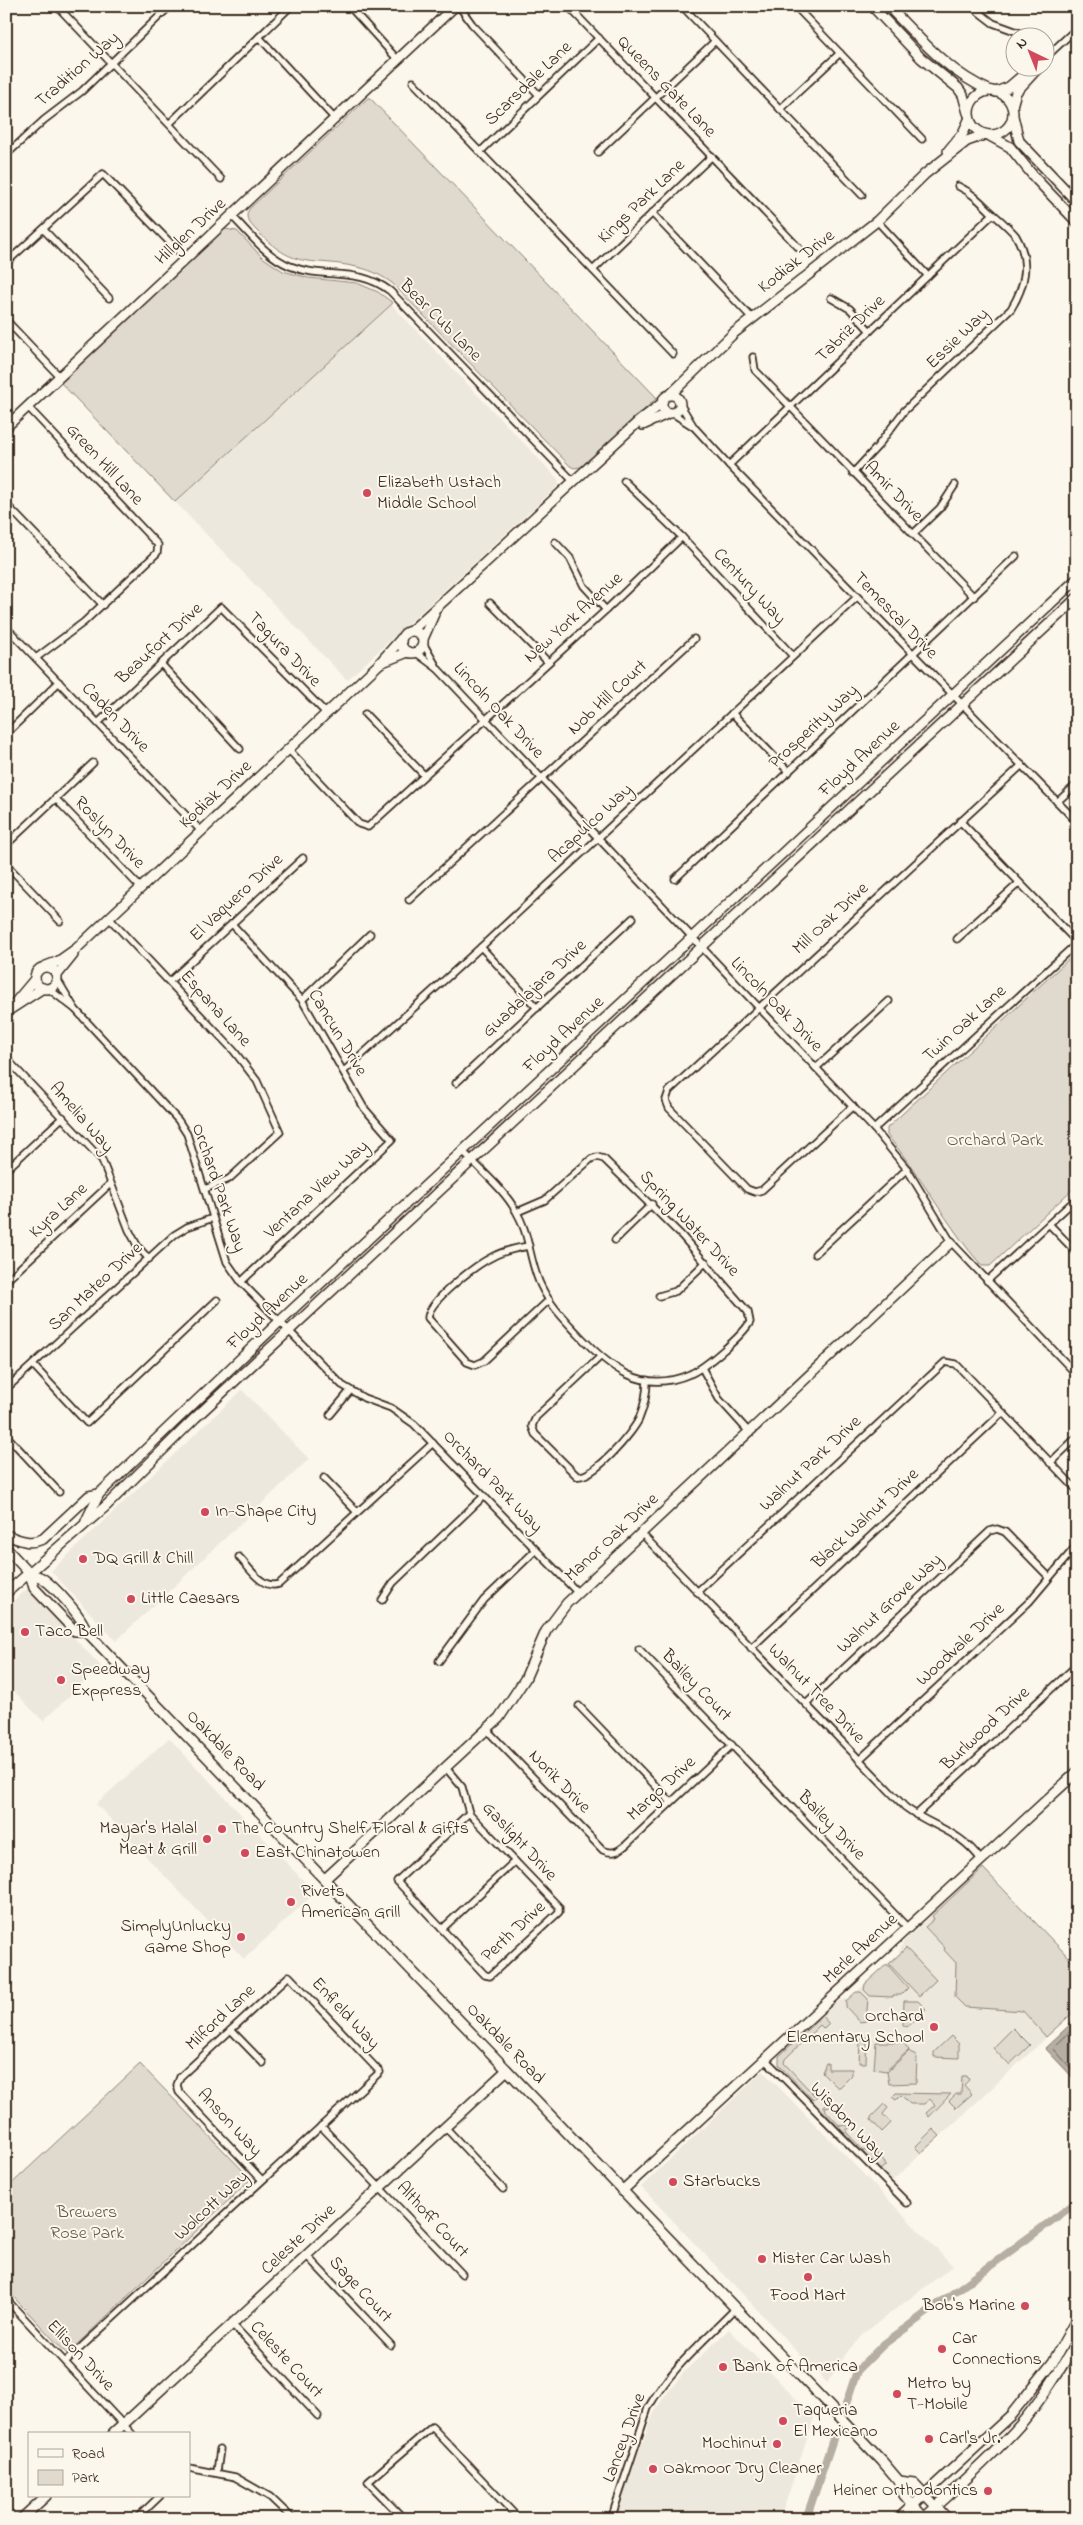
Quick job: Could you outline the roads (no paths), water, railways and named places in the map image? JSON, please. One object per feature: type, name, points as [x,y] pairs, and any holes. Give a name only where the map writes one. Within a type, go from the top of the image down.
[{"type":"street","points":[[57,6],[170,123],[221,179]]},
{"type":"street","name":"Tradition Way","points":[[6,155],[44,120],[82,91],[170,6]]},
{"type":"street","points":[[170,123],[291,6]]},
{"type":"street","points":[[348,6],[398,60]]},
{"type":"street","name":"Hillglen Drive","points":[[6,427],[455,6]]},
{"type":"street","points":[[459,6],[472,24],[539,95]]},
{"type":"street","name":"Queens Gate Lane","points":[[568,6],[799,248]]},
{"type":"street","points":[[682,6],[862,195]]},
{"type":"street","points":[[795,6],[922,139]]},
{"type":"street","points":[[872,6],[921,58],[958,88],[963,96],[974,128],[1010,147],[1035,178],[1077,222]]},
{"type":"street","points":[[888,6],[918,38],[963,77],[1006,97],[1012,106]]},
{"type":"street","points":[[971,6],[993,23],[1007,28]]},
{"type":"street","points":[[1056,48],[1077,28]]},
{"type":"street","points":[[259,37],[335,119]]},
{"type":"street","name":"Scarsdale Lane","points":[[480,152],[599,38]]},
{"type":"street","points":[[598,152],[715,41]]},
{"type":"street","points":[[780,109],[840,53]]},
{"type":"street","points":[[969,117],[974,98],[981,93],[1009,87],[1020,78]]},
{"type":"street","points":[[1029,78],[1016,92],[1012,106],[1019,141],[1077,202]]},
{"type":"street","points":[[413,82],[673,354]]},
{"type":"street","points":[[987,135],[1005,130],[1013,116]]},
{"type":"street","name":"Kodiak Drive","points":[[671,394],[752,318],[877,221],[961,136],[969,117]]},
{"type":"street","name":"Kodiak Drive","points":[[925,174],[967,141],[987,135]]},
{"type":"street","name":"Kings Park Lane","points":[[593,270],[712,156]]},
{"type":"street","points":[[6,263],[103,174],[186,259]]},
{"type":"street","name":"Essie Way","points":[[853,472],[877,447],[904,411],[1011,309],[1022,290],[1025,272],[1023,254],[1016,236],[968,191],[958,186]]},
{"type":"street","points":[[652,213],[752,318]]},
{"type":"street","name":"Tabriz Drive","points":[[729,465],[993,214]]},
{"type":"street","name":"Bear Cub Lane","points":[[232,216],[268,252],[292,266],[361,276],[386,288],[574,482]]},
{"type":"street","points":[[877,221],[928,276]]},
{"type":"street","points":[[44,230],[109,298]]},
{"type":"street","points":[[831,298],[850,309],[870,331]]},
{"type":"street","points":[[6,320],[60,377]]},
{"type":"street","name":"Amir Drive","points":[[753,357],[755,370],[974,597]]},
{"type":"street","name":"Kodiak Drive","points":[[680,403],[690,376]]},
{"type":"street","points":[[438,608],[420,649],[411,652],[402,646],[401,639],[404,634],[411,631],[438,608],[574,482],[631,430],[661,404],[663,398],[671,394],[677,396],[680,403],[678,410],[631,430]]},
{"type":"street","name":"Temescal Drive","points":[[680,403],[694,428]]},
{"type":"street","points":[[661,404],[664,410],[671,413]]},
{"type":"street","name":"Green Hill Lane","points":[[28,407],[158,544],[157,553],[103,605]]},
{"type":"street","name":"Temescal Drive","points":[[671,413],[694,428],[856,598],[1077,822]]},
{"type":"street","name":"Century Way","points":[[624,481],[682,537],[793,656]]},
{"type":"street","points":[[913,534],[940,508],[955,485]]},
{"type":"street","points":[[6,504],[103,605],[36,658]]},
{"type":"street","name":"New York Avenue","points":[[288,749],[359,824],[368,827],[606,610],[682,537]]},
{"type":"street","points":[[555,542],[570,558],[584,586],[606,610]]},
{"type":"street","name":"Prosperity Way","points":[[675,880],[1016,556]]},
{"type":"street","name":"Floyd Avenue","points":[[85,1524],[99,1494],[279,1322],[1077,580]]},
{"type":"street","name":"Acapulco Way","points":[[344,1071],[481,947],[856,598]]},
{"type":"street","name":"Floyd Avenue","points":[[6,1593],[85,1524],[288,1332],[1077,598]]},
{"type":"street","points":[[490,603],[548,662]]},
{"type":"street","name":"Beaufort Drive","points":[[98,723],[221,607]]},
{"type":"street","name":"Tagura Drive","points":[[221,607],[326,713]]},
{"type":"street","name":"Caden Drive","points":[[6,627],[201,831]]},
{"type":"street","points":[[411,631],[418,633],[423,641]]},
{"type":"street","name":"Kodiak Drive","points":[[57,977],[76,949],[378,664],[401,639]]},
{"type":"street","name":"Nob Hill Court","points":[[409,900],[694,639]]},
{"type":"street","name":"Lincoln Oak Drive","points":[[423,641],[438,669]]},
{"type":"street","name":"Kodiak Drive","points":[[378,664],[411,652]]},
{"type":"street","name":"Lincoln Oak Drive","points":[[411,652],[438,669],[700,948],[853,1106],[907,1169],[951,1242],[1077,1375]]},
{"type":"street","points":[[161,664],[240,749]]},
{"type":"street","points":[[6,734],[60,682]]},
{"type":"street","points":[[732,713],[789,772]]},
{"type":"street","points":[[365,714],[424,775]]},
{"type":"street","points":[[6,845],[93,763]]},
{"type":"street","name":"Mill Oak Drive","points":[[853,1106],[762,1190],[755,1192],[747,1189],[682,1121],[670,1108],[666,1098],[668,1091],[1022,765]]},
{"type":"street","points":[[1057,802],[1077,784]]},
{"type":"street","name":"Roslyn Drive","points":[[56,798],[141,888]]},
{"type":"street","points":[[960,821],[1077,943]]},
{"type":"street","name":"El Vaquero Drive","points":[[170,981],[303,858]]},
{"type":"street","points":[[6,864],[60,921]]},
{"type":"street","points":[[957,939],[1019,883]]},
{"type":"street","name":"Espana Lane","points":[[109,918],[234,1051],[257,1080],[280,1132],[229,1179],[205,1190]]},
{"type":"street","name":"Guadalajara Drive","points":[[456,1083],[633,918]]},
{"type":"street","name":"Cancun Drive","points":[[232,924],[302,1000],[364,1108],[392,1140]]},
{"type":"street","points":[[302,1000],[370,934]]},
{"type":"street","name":"Twin Oak Lane","points":[[874,1129],[1077,943]]},
{"type":"street","points":[[481,947],[537,1008]]},
{"type":"street","name":"Kodiak Drive","points":[[46,966],[76,949]]},
{"type":"street","points":[[46,966],[53,969],[57,977],[54,986],[9,1010],[35,979],[39,969],[46,966]]},
{"type":"street","name":"Orchard Park Way","points":[[57,977],[76,1009],[178,1120],[187,1134],[227,1262],[241,1282],[288,1332],[350,1391],[403,1415],[433,1443],[577,1592]]},
{"type":"street","points":[[35,979],[38,985],[46,989]]},
{"type":"street","name":"Orchard Park Way","points":[[46,989],[76,1009]]},
{"type":"street","points":[[816,1068],[889,1001]]},
{"type":"street","name":"Amelia Way","points":[[7,1060],[102,1160],[129,1230],[138,1247],[149,1259]]},
{"type":"street","points":[[6,1170],[63,1118]]},
{"type":"street","name":"Ventana View Way","points":[[241,1282],[392,1140]]},
{"type":"street","points":[[463,1151],[501,1191],[517,1212],[537,1276],[549,1300],[600,1357],[620,1372],[648,1380],[671,1380],[683,1377],[702,1368],[715,1395],[749,1432]]},
{"type":"street","name":"Spring Water Drive","points":[[517,1212],[545,1200],[591,1158],[598,1157],[604,1159],[652,1204],[706,1262],[748,1312],[750,1319],[748,1326],[702,1368]]},
{"type":"street","points":[[815,1254],[907,1169]]},
{"type":"street","name":"Kyra Lane","points":[[6,1281],[110,1184]]},
{"type":"street","points":[[987,1281],[1077,1198]]},
{"type":"street","points":[[615,1240],[652,1204]]},
{"type":"street","name":"San Mateo Drive","points":[[6,1389],[187,1227],[213,1218]]},
{"type":"street","points":[[1049,1224],[1077,1253]]},
{"type":"street","name":"Manor Oak Drive","points":[[325,1878],[487,1730],[518,1692],[539,1645],[555,1617],[577,1592],[951,1242]]},
{"type":"street","points":[[529,1246],[504,1251],[481,1262],[431,1306],[428,1314],[430,1322],[467,1362],[476,1365],[484,1361],[549,1300]]},
{"type":"street","points":[[659,1296],[676,1291],[706,1262]]},
{"type":"street","points":[[33,1365],[87,1423],[217,1300]]},
{"type":"street","points":[[600,1357],[536,1417],[532,1426],[535,1434],[573,1474],[581,1477],[589,1474],[632,1431],[644,1405],[648,1380]]},
{"type":"street","name":"Walnut Park Drive","points":[[697,1592],[941,1364],[948,1362],[956,1364],[1002,1413]]},
{"type":"street","points":[[330,1415],[350,1391]]},
{"type":"street","points":[[1002,1413],[1077,1490]]},
{"type":"street","name":"Black Walnut Drive","points":[[751,1648],[1002,1413]]},
{"type":"street","points":[[6,1435],[59,1492]]},
{"type":"street","points":[[1050,1463],[1077,1437]]},
{"type":"street","points":[[238,1557],[264,1583],[271,1586],[279,1584],[433,1443]]},
{"type":"street","points":[[324,1478],[357,1512]]},
{"type":"street","points":[[6,1535],[21,1541],[35,1542],[43,1539],[90,1496],[99,1494]]},
{"type":"street","points":[[382,1600],[393,1583],[484,1496]]},
{"type":"street","name":"Walnut Grove Way","points":[[806,1704],[990,1531],[998,1529],[1005,1532],[1049,1577]]},
{"type":"street","name":"Walnut Tree Drive","points":[[641,1533],[905,1807],[916,1815],[959,1836],[981,1860]]},
{"type":"street","name":"Woodvale Drive","points":[[859,1760],[1029,1602],[1077,1545]]},
{"type":"street","name":"Oakdale Road","points":[[6,1548],[30,1574],[34,1588],[75,1630],[86,1630]]},
{"type":"street","points":[[439,1662],[484,1600],[536,1550]]},
{"type":"street","name":"Oakdale Road","points":[[30,1574],[41,1578],[67,1603],[84,1621],[86,1630],[900,2481],[903,2494],[924,2518]]},
{"type":"street","name":"Bailey Court","points":[[639,1649],[732,1745]]},
{"type":"street","name":"Burlwood Drive","points":[[916,1815],[1077,1664]]},
{"type":"street","points":[[579,1706],[671,1802]]},
{"type":"street","name":"Norik Drive","points":[[487,1730],[604,1850],[612,1853]]},
{"type":"street","name":"Margo Drive","points":[[612,1853],[618,1851],[732,1745]]},
{"type":"street","name":"Bailey Drive","points":[[732,1745],[908,1928]]},
{"type":"street","name":"Gaslight Drive","points":[[446,1768],[462,1787],[469,1812],[560,1910]]},
{"type":"street","name":"Merle Avenue","points":[[622,2191],[1077,1772]]},
{"type":"street","points":[[469,1812],[397,1881],[442,1929],[515,1861]]},
{"type":"street","name":"Perth Drive","points":[[442,1929],[488,1976],[492,1975],[560,1910]]},
{"type":"street","name":"Milford Lane","points":[[177,2085],[180,2077],[289,1976]]},
{"type":"street","name":"Enfield Way","points":[[289,1976],[380,2072]]},
{"type":"street","points":[[231,2030],[262,2063]]},
{"type":"street","name":"Wisdom Way","points":[[765,2059],[907,2203]]},
{"type":"street","name":"Celeste Drive","points":[[115,2432],[507,2070]]},
{"type":"street","name":"Wolcott Way","points":[[65,2362],[380,2072]]},
{"type":"street","name":"Anson Way","points":[[177,2085],[179,2092],[262,2180]]},
{"type":"street","name":"Althoff Court","points":[[321,2126],[462,2274]]},
{"type":"street","points":[[445,2127],[502,2189]]},
{"type":"street","name":"Sage Court","points":[[306,2255],[391,2345]]},
{"type":"street","name":"Ellison Drive","points":[[6,2299],[130,2432]]},
{"type":"street","name":"Lancey Drive","points":[[611,2519],[648,2408],[656,2394],[672,2374],[736,2308]]},
{"type":"street","points":[[898,2519],[1011,2415],[1053,2362],[1077,2318]]},
{"type":"street","name":"Celeste Court","points":[[232,2324],[318,2416]]},
{"type":"street","points":[[924,2518],[985,2462],[1019,2426],[1049,2387],[1077,2342]]},
{"type":"street","points":[[404,2519],[368,2482],[432,2427],[519,2519]]},
{"type":"street","points":[[217,2472],[220,2449]]},
{"type":"street","points":[[190,2468],[235,2477],[258,2489],[293,2519]]},
{"type":"street","name":"Oakdale Road","points":[[900,2481],[914,2483],[948,2519]]},
{"type":"street","points":[[21,2519],[44,2498]]},
{"type":"street","points":[[136,2519],[158,2498]]},
{"type":"water","points":[[1077,2018],[1077,2082],[1045,2048]]},
{"type":"waterway","points":[[846,2404],[857,2371],[884,2344],[1077,2202]]},
{"type":"waterway","points":[[806,2519],[833,2439]]},
{"type":"place","name":"Elizabeth Ustach Middle School","points":[[367,493]]},
{"type":"place","name":"In-Shape City","points":[[205,1512]]},
{"type":"place","name":"DQ Grill & Chill","points":[[83,1559]]},
{"type":"place","name":"Little Caesars","points":[[131,1599]]},
{"type":"place","name":"Taco Bell","points":[[25,1632]]},
{"type":"place","name":"Speedway Exppress","points":[[61,1680]]},
{"type":"place","name":"The Country Shelf Floral & Gifts","points":[[222,1829]]},
{"type":"place","name":"Mayar's Halal Meat & Grill","points":[[207,1839]]},
{"type":"place","name":"East Chinatowen","points":[[245,1853]]},
{"type":"place","name":"Rivets American Grill","points":[[291,1902]]},
{"type":"place","name":"SimplyUnlucky Game Shop","points":[[241,1937]]},
{"type":"place","name":"Orchard Elementary School","points":[[934,2027]]},
{"type":"place","name":"Starbucks","points":[[673,2182]]},
{"type":"place","name":"Mister Car Wash","points":[[762,2259]]},
{"type":"place","name":"Food Mart","points":[[808,2277]]},
{"type":"place","name":"Bob's Marine","points":[[1025,2306]]},
{"type":"place","name":"Car Connections","points":[[942,2349]]},
{"type":"place","name":"Bank of America","points":[[723,2367]]},
{"type":"place","name":"Metro by T-Mobile","points":[[897,2394]]},
{"type":"place","name":"Taqueria El Mexicano","points":[[783,2421]]},
{"type":"place","name":"Carl's Jr.","points":[[929,2439]]},
{"type":"place","name":"Mochinut","points":[[777,2444]]},
{"type":"place","name":"Oakmoor Dry Cleaner","points":[[653,2469]]},
{"type":"place","name":"Heiner Orthodontics","points":[[988,2491]]},
{"type":"park label","name":"Orchard Park","points":[[995,1141]]},
{"type":"park label","name":"Brewers Rose Park","points":[[87,2223]]}]
